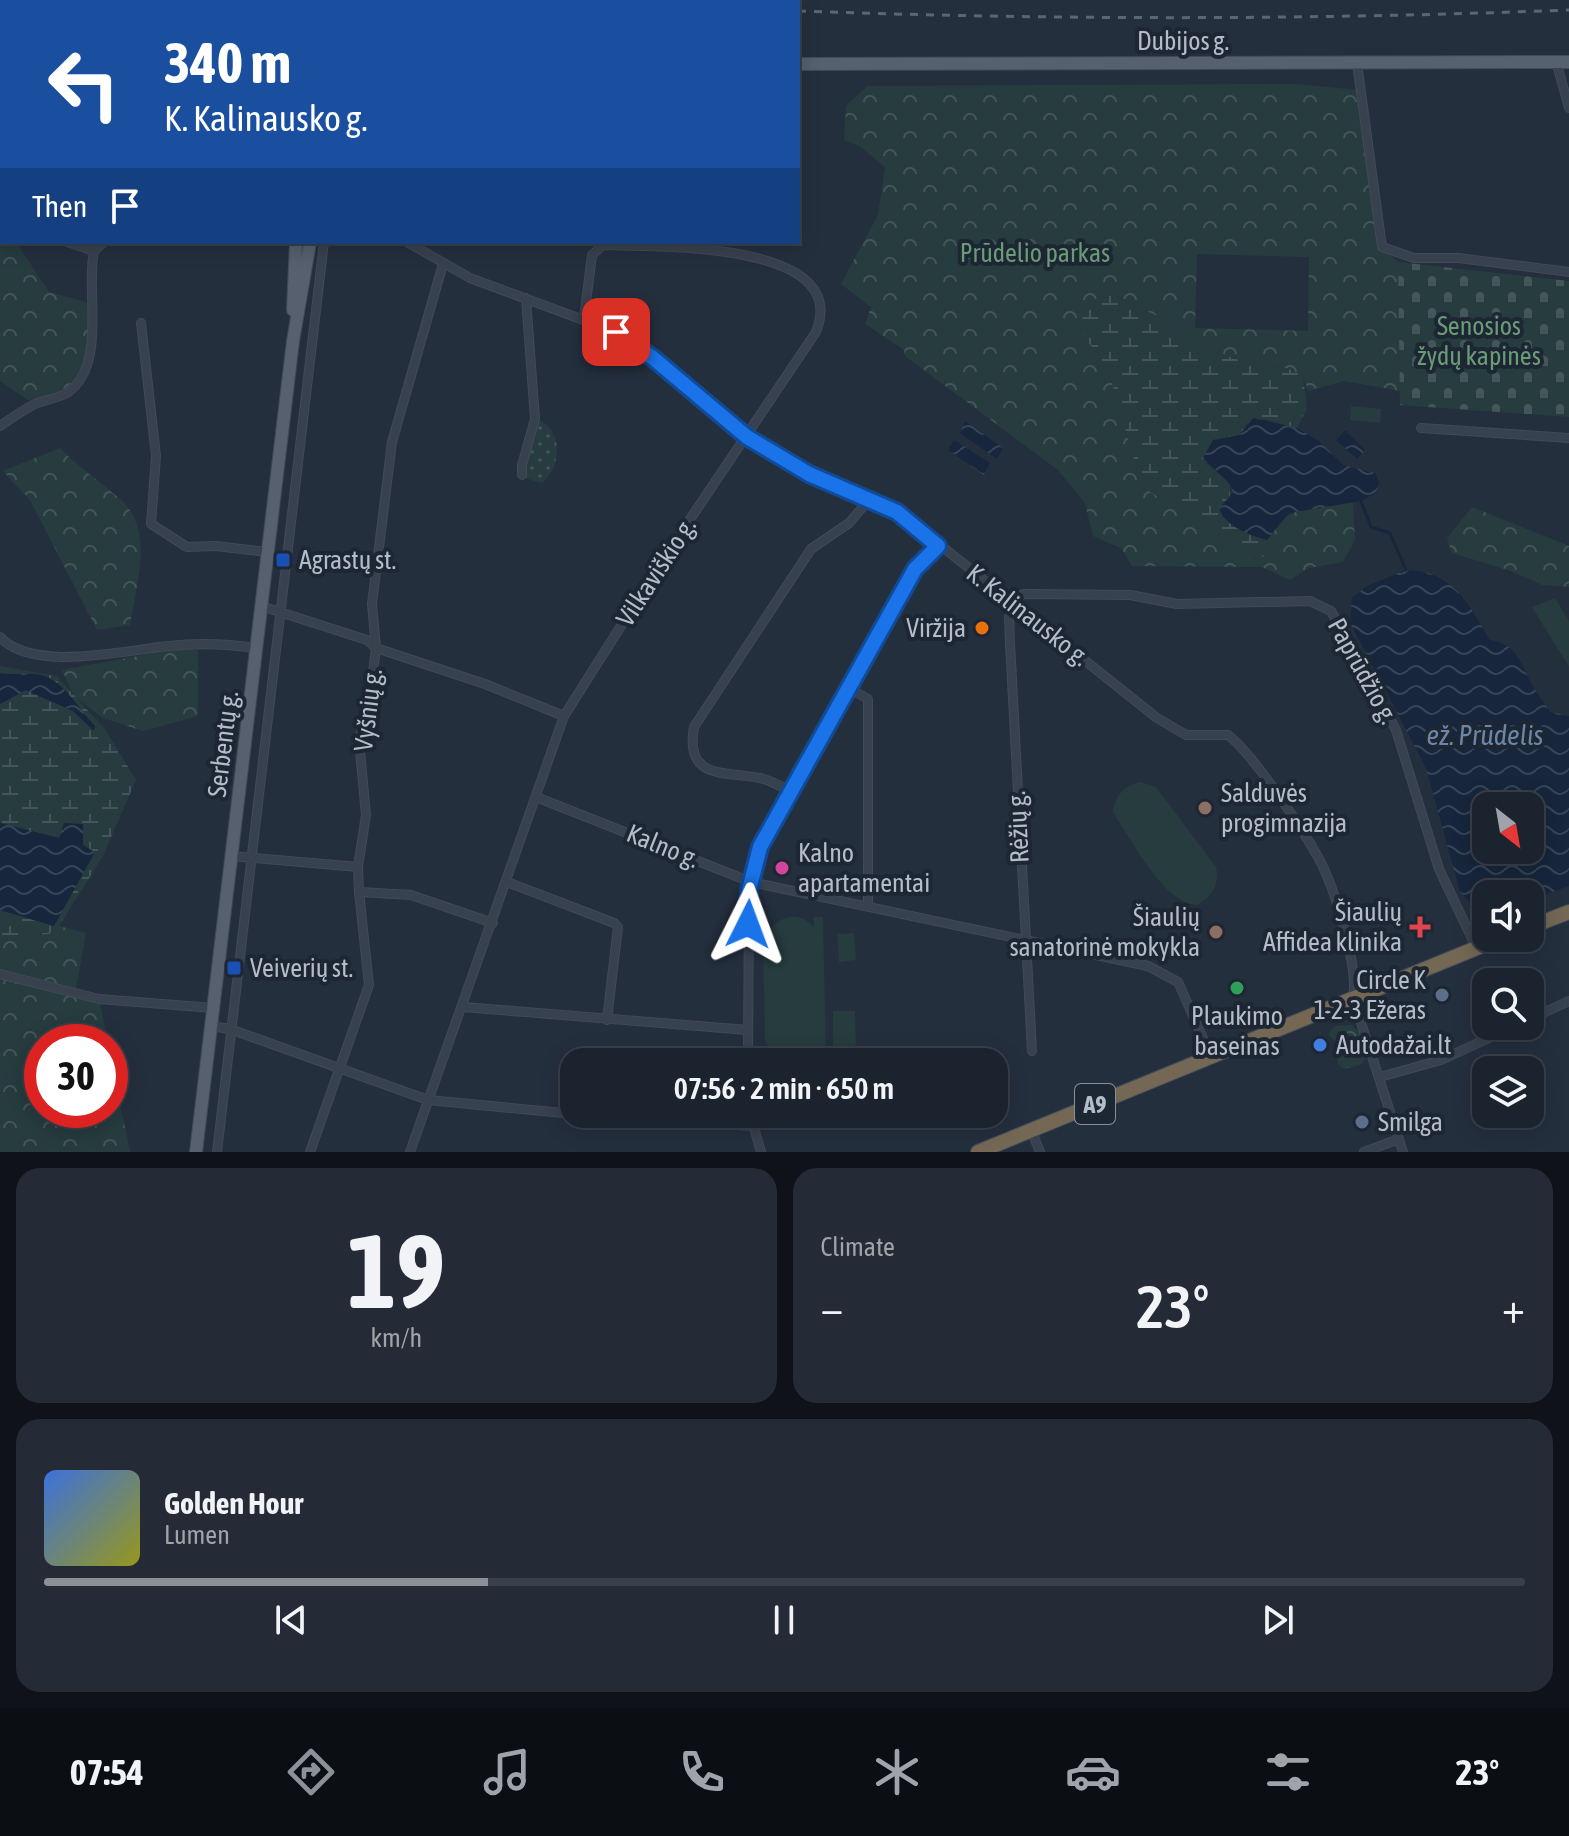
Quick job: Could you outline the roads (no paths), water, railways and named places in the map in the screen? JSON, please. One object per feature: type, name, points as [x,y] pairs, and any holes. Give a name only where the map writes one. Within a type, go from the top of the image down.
[{"type":"highway","points":[[1544,922],[1569,912]]},
{"type":"highway","name":"A9","points":[[978,1152],[1472,949]]},
{"type":"main road","name":"Dubijos g.","points":[[800,64],[1563,62]]},
{"type":"main road","name":"Serbentų g.","points":[[293,341],[296,244]]},
{"type":"main road","name":"Serbentų g.","points":[[196,1152],[293,341],[310,244]]},
{"type":"street","points":[[1563,62],[1569,108]]},
{"type":"street","points":[[1357,63],[1382,247],[1414,258],[1458,258],[1569,272]]},
{"type":"street","points":[[73,244],[94,251]]},
{"type":"street","points":[[0,426],[35,404],[64,395],[78,379],[94,326],[89,274],[94,251],[102,244]]},
{"type":"street","points":[[217,1152],[324,244]]},
{"type":"street","name":"K. Kalinausko g.","points":[[410,244],[443,264],[616,332],[653,358],[747,437],[788,463],[897,512],[1171,727],[1186,735],[1228,735],[1240,746],[1320,859],[1346,945],[1355,985],[1353,998],[1403,1152]]},
{"type":"street","name":"Vilkaviškio g.","points":[[410,1152],[564,716],[820,321],[817,293],[802,275],[747,255],[603,245],[592,255],[584,318]]},
{"type":"street","name":"Vyšnių g.","points":[[310,1152],[369,985],[359,892],[358,867],[366,815],[359,740],[370,697],[376,648],[372,604],[392,442],[443,264]]},
{"type":"street","points":[[522,475],[535,419],[526,298]]},
{"type":"street","points":[[141,323],[156,456],[151,524],[187,547],[216,546],[267,552]]},
{"type":"street","points":[[1421,428],[1569,438]]},
{"type":"street","points":[[790,791],[762,778],[719,774],[706,769],[693,746],[694,727],[811,549],[849,523],[868,501]]},
{"type":"street","points":[[748,1048],[751,882],[760,847],[915,569],[938,546]]},
{"type":"street","name":"Paprūdžio g.","points":[[1012,602],[1023,594],[1130,595],[1177,604],[1310,601],[1331,611],[1396,730],[1435,859],[1472,938]]},
{"type":"street","name":"Rėžių g.","points":[[1012,602],[1009,617],[1032,1051]]},
{"type":"street","points":[[261,606],[367,640],[376,648],[485,684],[564,716]]},
{"type":"street","points":[[0,637],[12,648],[33,655],[100,655],[170,645],[256,648]]},
{"type":"street","points":[[847,687],[868,699],[868,906]]},
{"type":"street","name":"Kalno g.","points":[[536,797],[751,882],[1148,966],[1178,982],[1211,1056]]},
{"type":"street","points":[[231,856],[358,867]]},
{"type":"street","points":[[507,882],[618,927],[607,1020]]},
{"type":"street","points":[[359,892],[411,895],[493,923]]},
{"type":"street","points":[[0,974],[99,999],[213,1008]]},
{"type":"street","points":[[1544,1013],[1569,1001]]},
{"type":"street","points":[[463,1007],[748,1030]]},
{"type":"street","points":[[211,1026],[230,1029],[428,1100],[560,1113]]},
{"type":"street","points":[[1380,1077],[1441,1060],[1485,1040]]},
{"type":"street","points":[[753,1128],[761,1152]]},
{"type":"street","points":[[1031,1130],[1040,1152]]},
{"type":"street","points":[[1364,1152],[1399,1139]]},
{"type":"water","points":[[1253,418],[1297,428],[1319,441],[1343,465],[1375,473],[1379,482],[1376,493],[1361,501],[1289,513],[1267,540],[1239,529],[1222,515],[1219,508],[1233,493],[1231,485],[1203,458],[1213,440],[1240,435]]},
{"type":"water","points":[[965,421],[1003,448],[997,459],[960,433]]},
{"type":"water","points":[[1345,430],[1365,450],[1357,459],[1336,440]]},
{"type":"water","points":[[954,440],[990,463],[984,475],[948,450]]},
{"type":"water","name":"ež. Prūdelis","points":[[1406,570],[1436,576],[1466,602],[1490,640],[1514,652],[1550,712],[1569,716],[1569,886],[1544,895],[1544,880],[1472,880],[1472,902],[1460,892],[1426,768],[1350,623],[1352,598],[1367,586]]},
{"type":"water","points":[[0,673],[40,675],[53,680],[95,726],[94,731],[73,711],[26,690],[0,704]]},
{"type":"water","points":[[0,823],[59,838],[64,823],[83,824],[83,845],[95,852],[54,926],[0,910]]},
{"type":"waterway","points":[[1361,501],[1371,527],[1390,533],[1406,570]]},
{"type":"railway","points":[[800,11],[1184,18],[1569,10]]},
{"type":"place","name":"Agrastų st.","points":[[283,560]]},
{"type":"place","name":"Viržija","points":[[982,628]]},
{"type":"place","name":"Salduvės progimnazija","points":[[1205,808]]},
{"type":"place","name":"Kalno apartamentai","points":[[782,868]]},
{"type":"place","name":"Šiaulių Affidea klinika","points":[[1420,927]]},
{"type":"place","name":"Šiaulių sanatorinė mokykla","points":[[1216,932]]},
{"type":"place","name":"Veiverių st.","points":[[234,968]]},
{"type":"place","name":"Plaukimo baseinas","points":[[1237,988]]},
{"type":"place","name":"Circle K 1-2-3 Ežeras","points":[[1442,995]]},
{"type":"place","name":"Autodažai.lt","points":[[1320,1045]]},
{"type":"place","name":"Smilga","points":[[1362,1122]]},
{"type":"park label","name":"Prūdelio parkas","points":[[1035,253]]},
{"type":"park label","name":"Senosios žydų kapinės","points":[[1479,341]]}]
